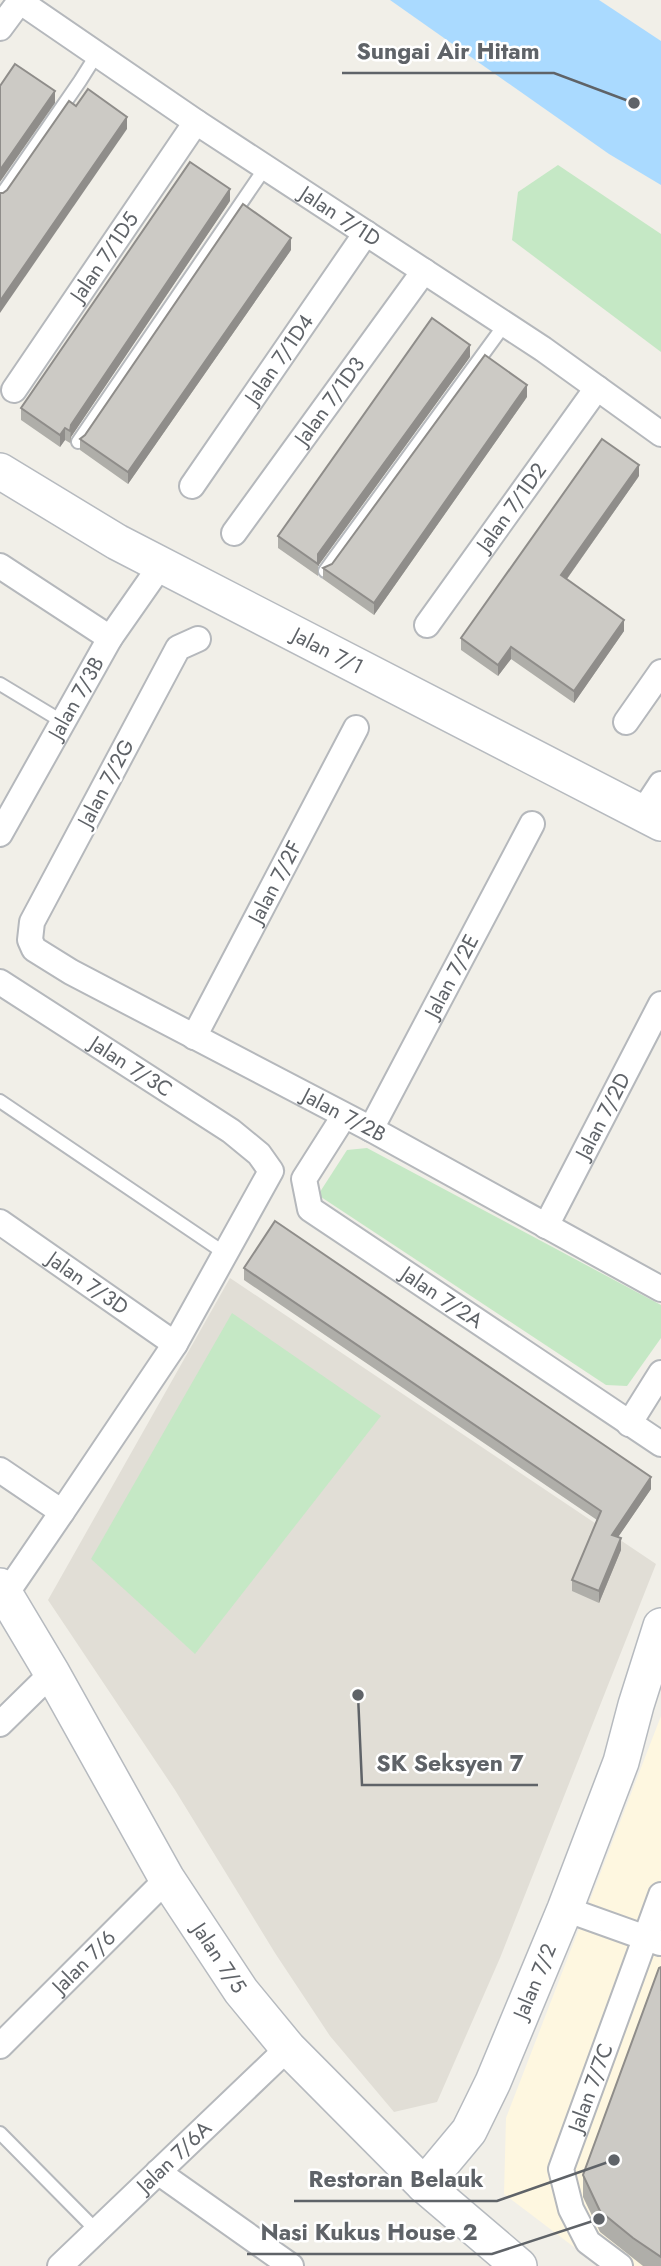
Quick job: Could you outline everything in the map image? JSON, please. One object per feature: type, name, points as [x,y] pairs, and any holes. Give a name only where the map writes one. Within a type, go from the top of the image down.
[{"type":"street","points":[[0,28],[19,0]]},
{"type":"street","name":"Jalan 7/1D","points":[[19,0],[196,122],[505,324],[661,434]]},
{"type":"street","name":"Jalan 7/1D5","points":[[14,390],[196,122]]},
{"type":"street","name":"Jalan 7/1D4","points":[[191,486],[366,233]]},
{"type":"street","name":"Jalan 7/1D3","points":[[234,533],[424,271]]},
{"type":"street","name":"Jalan 7/1D2","points":[[427,625],[597,388]]},
{"type":"street","name":"Jalan 7/1","points":[[0,471],[117,542],[652,818]]},
{"type":"street","name":"Jalan 7/3B","points":[[0,834],[7,806],[63,722],[110,638],[161,565]]},
{"type":"street","points":[[0,566],[110,638]]},
{"type":"street","name":"Jalan 7/2G","points":[[30,940],[32,922],[178,648],[198,639]]},
{"type":"street","points":[[626,722],[661,672]]},
{"type":"street","name":"Jalan 7/2F","points":[[194,1037],[356,729]]},
{"type":"street","points":[[652,818],[661,784]]},
{"type":"street","name":"Jalan 7/2E","points":[[371,1129],[532,824]]},
{"type":"street","name":"Jalan 7/2B","points":[[30,940],[34,949],[44,957],[371,1129],[661,1289]]},
{"type":"street","name":"Jalan 7/3C","points":[[0,982],[231,1131],[259,1154],[271,1171],[226,1254]]},
{"type":"street","name":"Jalan 7/2D","points":[[546,1226],[661,1004]]},
{"type":"street","name":"Jalan 7/2A","points":[[344,1116],[304,1179],[310,1209],[661,1444]]},
{"type":"street","name":"Jalan 7/3D","points":[[0,1222],[175,1344]]},
{"type":"street","points":[[3,1590],[62,1512],[175,1344],[226,1254]]},
{"type":"street","points":[[629,1424],[659,1379]]},
{"type":"street","points":[[0,1470],[62,1512]]},
{"type":"street","name":"Jalan 7/5","points":[[3,1590],[167,1879],[241,1991],[288,2049],[424,2185],[519,2266]]},
{"type":"street","name":"Jalan 7/2","points":[[424,2185],[469,2131],[493,2082],[565,1909],[621,1762],[661,1626]]},
{"type":"street","points":[[0,1724],[52,1673]]},
{"type":"street","name":"Jalan 7/2","points":[[621,1762],[650,1711],[661,1685]]},
{"type":"street","name":"Jalan 7/6","points":[[0,2046],[167,1879]]},
{"type":"street","name":"Jalan 7/7C","points":[[620,2266],[588,2242],[571,2209],[562,2169],[653,1940],[661,1895]]},
{"type":"street","points":[[565,1909],[653,1940]]},
{"type":"street","name":"Jalan 7/6A","points":[[61,2266],[288,2049]]},
{"type":"street","points":[[158,2172],[291,2266]]},
{"type":"lane","points":[[0,197],[97,54]]},
{"type":"lane","points":[[78,442],[265,167]]},
{"type":"lane","points":[[325,571],[505,324]]},
{"type":"lane","points":[[0,684],[63,722]]},
{"type":"lane","points":[[0,1101],[226,1254]]},
{"type":"lane","points":[[0,2133],[97,2231]]},
{"type":"shaded area","points":[[230,1278],[656,1564],[500,1958],[437,2102],[394,2112],[330,2036],[275,1953],[175,1790],[48,1600]]},
{"type":"shaded area","points":[[661,1716],[661,2266],[599,2266],[504,2194],[506,2118]]},
{"type":"green space","points":[[558,165],[661,234],[661,352],[512,240],[518,192]]},
{"type":"green space","points":[[367,1148],[661,1305],[661,1338],[627,1386],[606,1385],[318,1195],[347,1150]]},
{"type":"green space","points":[[232,1313],[381,1416],[195,1654],[91,1559]]},
{"type":"water","points":[[390,0],[599,0],[661,41],[661,185],[609,154]]},
{"type":"building","points":[[15,64],[55,91],[0,170],[0,86]]},
{"type":"building","points":[[88,89],[127,117],[0,301],[0,193],[7,190],[69,101],[76,106]]},
{"type":"building","points":[[190,162],[230,189],[71,425],[70,431],[65,428],[60,435],[21,408]]},
{"type":"building","points":[[243,204],[291,238],[128,472],[80,439]]},
{"type":"building","points":[[432,318],[470,345],[318,554],[318,564],[278,536]]},
{"type":"building","points":[[485,355],[527,385],[374,603],[323,568],[332,564]]},
{"type":"building","points":[[602,439],[639,465],[561,575],[624,620],[574,691],[511,647],[498,665],[461,638]]},
{"type":"building","points":[[275,1221],[651,1477],[612,1535],[621,1538],[599,1591],[572,1580],[601,1511],[244,1268]]},
{"type":"building","points":[[661,1967],[661,2257],[600,2211],[583,2175]]},
{"type":"place","name":"Sungai Air Hitam","points":[[634,103]]},
{"type":"place","name":"SK Seksyen 7","points":[[358,1695]]},
{"type":"place","name":"Restoran Belauk","points":[[614,2160]]},
{"type":"place","name":"Nasi Kukus House 2","points":[[599,2219]]}]
